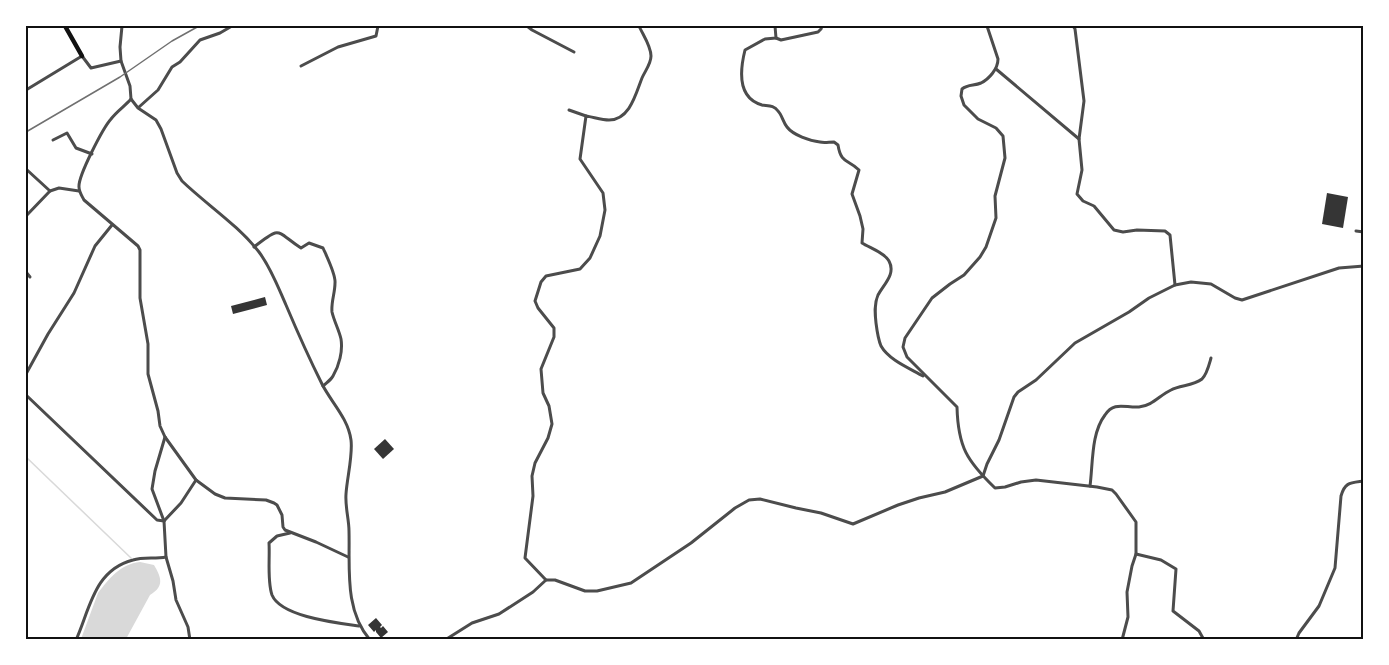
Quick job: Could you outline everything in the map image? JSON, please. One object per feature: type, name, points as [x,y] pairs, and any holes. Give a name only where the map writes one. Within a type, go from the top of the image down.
[{"type":"main road","points":[[65,26],[82,56]]},
{"type":"street","points":[[122,26],[121,61],[130,86],[131,99],[138,108],[156,120],[182,181],[234,226],[263,257],[309,358],[344,420],[351,440],[345,496],[350,529],[348,557],[350,589],[359,626],[370,639]]},
{"type":"street","points":[[138,108],[158,90],[172,68],[200,40],[232,26]]},
{"type":"street","points":[[301,66],[338,47],[376,36],[378,26]]},
{"type":"street","points":[[527,26],[574,52]]},
{"type":"street","points":[[569,110],[609,120],[620,117],[627,110],[652,59],[639,26]]},
{"type":"street","points":[[775,26],[776,38]]},
{"type":"street","points":[[822,26],[818,32],[781,40],[765,39],[745,50],[741,65],[744,91],[748,98],[757,103],[778,109],[791,132],[822,143],[834,142],[838,145],[839,154],[859,170],[852,194],[863,229],[862,243],[888,258],[891,265],[890,277],[877,297],[875,311],[878,338],[882,348],[891,356],[927,378]]},
{"type":"street","points":[[987,26],[998,59],[996,69],[981,83],[962,89],[961,96],[964,105],[978,119],[996,128],[1003,136],[1005,158],[995,196],[996,218],[980,257],[964,275],[932,298],[905,338],[903,347],[907,357],[957,407],[961,443],[983,476],[998,489],[1030,480],[1090,486],[1112,490],[1131,513],[1136,522],[1136,554],[1127,592],[1128,617],[1122,639]]},
{"type":"street","points":[[1073,26],[1084,100],[1079,139],[1082,170],[1077,194],[1083,201],[1094,206],[1114,230],[1123,232],[1165,231],[1170,235],[1175,285]]},
{"type":"street","points":[[26,90],[82,56],[91,68],[121,61]]},
{"type":"street","points":[[996,69],[1079,139]]},
{"type":"street","points":[[131,99],[109,121],[80,179],[79,191],[84,200],[140,250],[140,298],[148,344],[148,374],[160,426],[165,437],[196,480],[218,496],[274,502],[278,505],[282,515],[283,527],[290,533],[348,557]]},
{"type":"street","points":[[586,116],[580,159],[603,193],[605,210],[600,236],[590,258],[580,269],[546,276],[541,282],[535,301],[554,328],[554,337],[541,369],[543,393],[549,406],[552,424],[548,438],[535,463],[532,476],[533,496],[525,558],[546,579],[585,591],[597,591],[631,584],[749,500],[760,499],[821,513],[853,524],[898,505],[945,492],[983,476],[999,440],[1011,401],[1018,392],[1036,380],[1075,343],[1175,285],[1191,282],[1211,284],[1242,300],[1339,268],[1364,266]]},
{"type":"street","points":[[53,140],[67,133],[76,148],[92,154]]},
{"type":"street","points":[[26,169],[50,190]]},
{"type":"street","points":[[26,216],[50,190],[59,188],[79,191]]},
{"type":"street","points":[[26,374],[74,294],[95,246],[112,225]]},
{"type":"street","points":[[1356,231],[1364,232]]},
{"type":"street","points":[[254,247],[270,234],[277,232],[301,248],[309,243],[323,248],[336,281],[332,310],[341,340],[341,349],[333,377],[323,386]]},
{"type":"street","points":[[26,272],[30,277]]},
{"type":"street","points":[[1090,486],[1095,434],[1108,410],[1119,405],[1139,407],[1156,400],[1171,389],[1200,381],[1206,374],[1211,358]]},
{"type":"street","points":[[26,395],[157,520],[164,521]]},
{"type":"street","points":[[165,437],[152,489],[164,521],[166,557],[176,600],[188,627],[190,639]]},
{"type":"street","points":[[164,521],[181,503],[196,480]]},
{"type":"street","points":[[1296,639],[1319,606],[1335,568],[1343,488],[1347,484],[1364,481]]},
{"type":"street","points":[[290,533],[277,536],[269,543],[270,588],[273,598],[285,609],[332,622],[359,626]]},
{"type":"street","points":[[1136,554],[1161,560],[1176,569],[1173,610],[1199,631],[1204,639]]},
{"type":"street","points":[[76,639],[96,588],[113,570],[136,559],[166,557]]},
{"type":"street","points":[[445,639],[472,623],[499,614],[533,592],[546,579]]},
{"type":"shaded area","points":[[140,562],[154,565],[160,577],[160,585],[150,595],[126,639],[81,639],[98,593],[121,569]]},
{"type":"building","points":[[1327,193],[1348,197],[1343,228],[1322,224]]},
{"type":"building","points":[[265,297],[267,305],[233,314],[231,306]]},
{"type":"building","points":[[385,439],[394,449],[383,459],[374,449]]},
{"type":"building","points":[[376,618],[382,625],[380,627],[383,626],[388,632],[381,638],[376,630],[374,632],[368,625]]},
{"type":"waterway","points":[[26,457],[131,558]]},
{"type":"railway","points":[[26,132],[120,77],[172,41],[199,26]]}]
